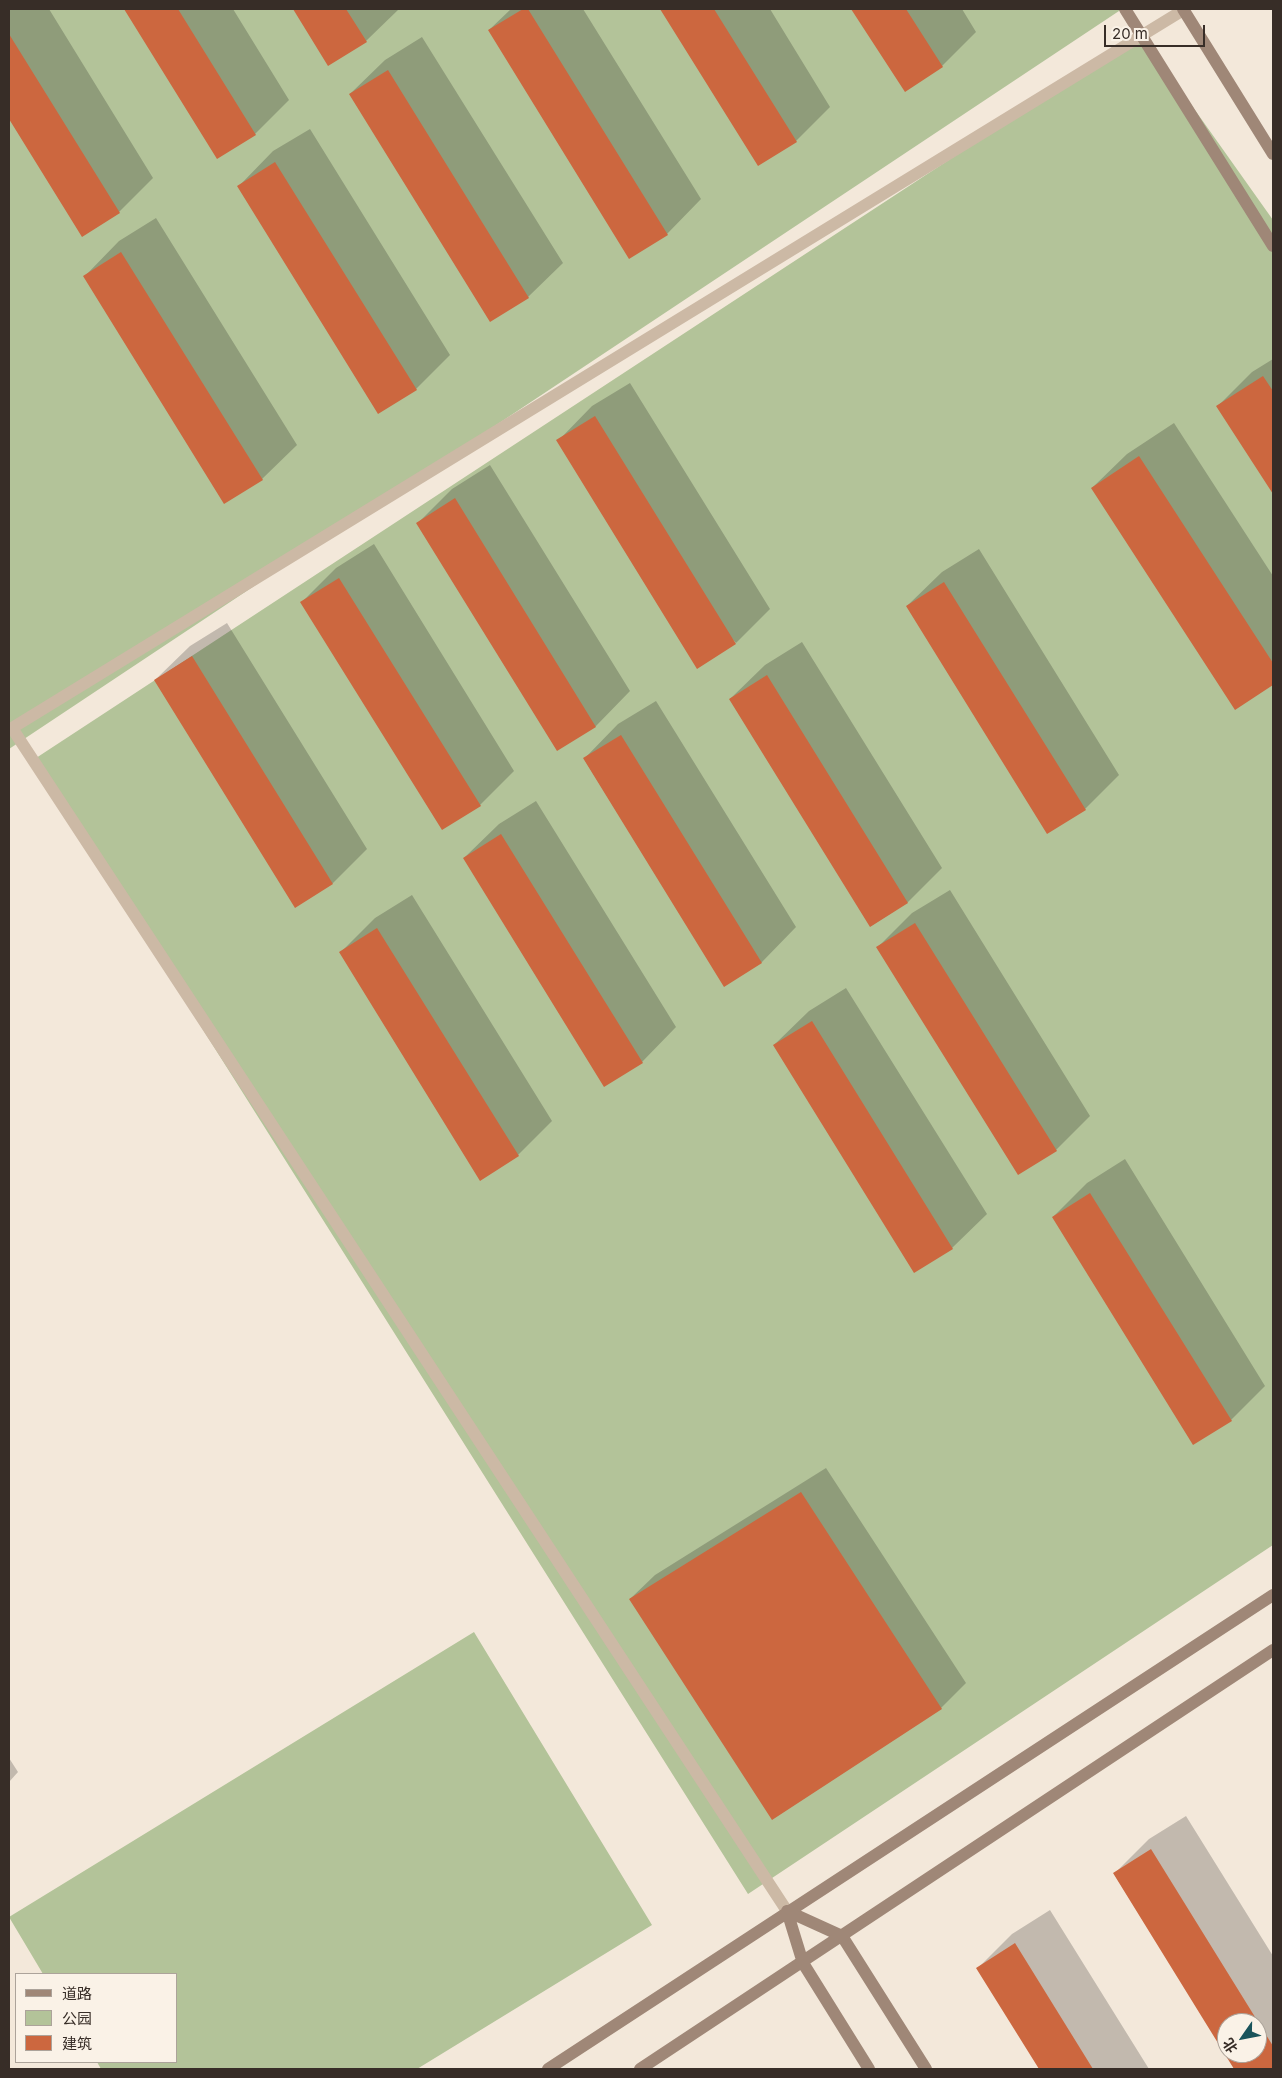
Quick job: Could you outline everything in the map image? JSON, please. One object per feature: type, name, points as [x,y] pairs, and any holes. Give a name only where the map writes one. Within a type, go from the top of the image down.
[{"type":"street","points":[[1125,9],[1273,246]]},
{"type":"street","points":[[869,2069],[803,1963],[787,1911],[12,728],[1184,9],[1273,154]]},
{"type":"street","points":[[548,2069],[1273,1595]]},
{"type":"street","points":[[640,2069],[803,1963],[1273,1650]]},
{"type":"street","points":[[787,1911],[842,1936],[926,2069]]},
{"type":"green space","points":[[9,9],[1122,9],[9,749]]},
{"type":"green space","points":[[1141,34],[1273,220],[1273,1545],[748,1894],[33,760]]},
{"type":"green space","points":[[474,1632],[652,1925],[417,2069],[101,2069],[98,2063],[178,2063],[178,1973],[42,1973],[9,1917]]},
{"type":"building","points":[[124,9],[178,9],[256,135],[217,159]]},
{"type":"building","points":[[293,9],[346,9],[367,42],[328,66]]},
{"type":"building","points":[[523,9],[528,9],[668,235],[629,259],[488,30]]},
{"type":"building","points":[[660,9],[714,9],[797,142],[758,166]]},
{"type":"building","points":[[851,9],[906,9],[943,67],[905,92]]},
{"type":"building","points":[[9,34],[120,213],[82,237],[9,119]]},
{"type":"building","points":[[388,70],[529,298],[490,322],[349,94]]},
{"type":"building","points":[[275,162],[417,390],[378,414],[237,186]]},
{"type":"building","points":[[121,252],[263,480],[224,504],[83,276]]},
{"type":"building","points":[[1263,376],[1273,391],[1273,494],[1216,406]]},
{"type":"building","points":[[595,416],[736,644],[697,669],[556,440]]},
{"type":"building","points":[[1139,456],[1273,663],[1273,685],[1235,710],[1091,488]]},
{"type":"building","points":[[455,498],[596,727],[557,751],[416,523]]},
{"type":"building","points":[[339,578],[481,806],[442,830],[300,602]]},
{"type":"building","points":[[944,582],[1086,810],[1047,834],[906,606]]},
{"type":"building","points":[[192,656],[333,884],[295,908],[154,680]]},
{"type":"building","points":[[767,675],[908,903],[870,927],[729,699]]},
{"type":"building","points":[[621,735],[762,963],[724,987],[583,758]]},
{"type":"building","points":[[501,834],[643,1063],[604,1087],[463,858]]},
{"type":"building","points":[[915,923],[1057,1151],[1018,1175],[876,947]]},
{"type":"building","points":[[377,928],[519,1156],[480,1181],[339,952]]},
{"type":"building","points":[[812,1021],[953,1249],[914,1273],[773,1045]]},
{"type":"building","points":[[1090,1193],[1232,1421],[1193,1445],[1052,1217]]},
{"type":"building","points":[[801,1492],[942,1709],[772,1820],[629,1599]]},
{"type":"building","points":[[1151,1849],[1253,2013],[1217,2013],[1217,2041],[1113,1873]]},
{"type":"building","points":[[1015,1943],[1093,2069],[1039,2069],[976,1968]]},
{"type":"building","points":[[1267,2036],[1273,2046],[1273,2069],[1234,2069],[1230,2063],[1267,2063]]}]
